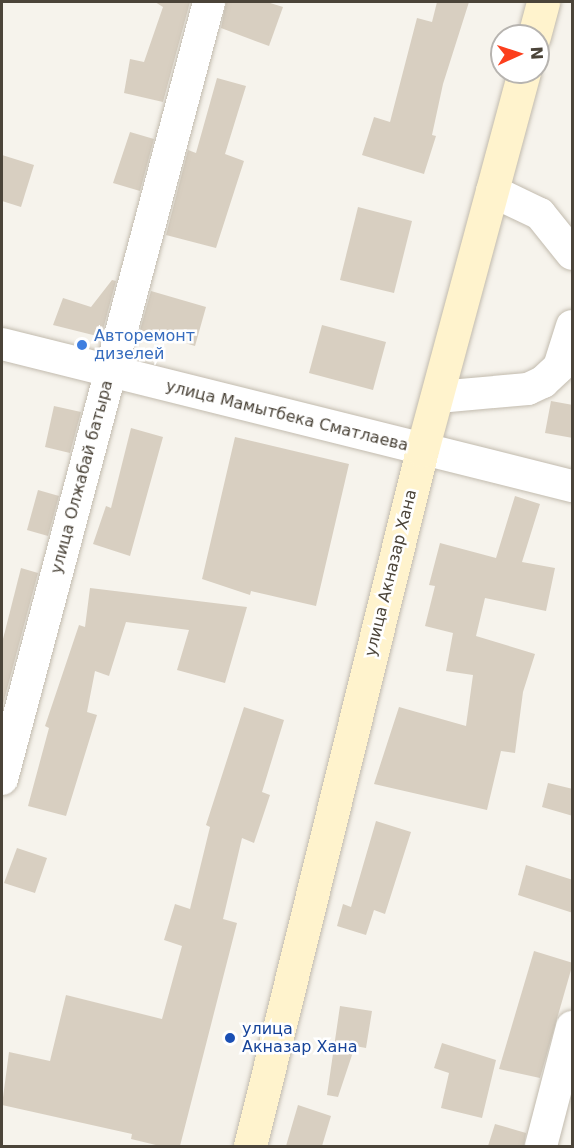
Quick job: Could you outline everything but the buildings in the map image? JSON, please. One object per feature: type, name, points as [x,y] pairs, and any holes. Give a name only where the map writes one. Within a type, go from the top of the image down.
[{"type":"main road","points":[[537,24],[543,2]]},
{"type":"main road","name":"улица Акназар Хана","points":[[250,1146],[422,450],[521,84]]},
{"type":"street","name":"улица Олжабай батыра","points":[[2,779],[209,2]]},
{"type":"street","points":[[492,191],[540,214],[573,254]]},
{"type":"street","points":[[438,397],[528,389],[543,382],[559,367],[573,326]]},
{"type":"street","name":"улица Мамытбека Сматлаева","points":[[2,344],[573,486]]},
{"type":"street","points":[[541,1146],[573,1027]]},
{"type":"place","name":"Авторемонт дизелей","points":[[82,345]]},
{"type":"place","name":"улица Акназар Хана","points":[[230,1038]]}]
